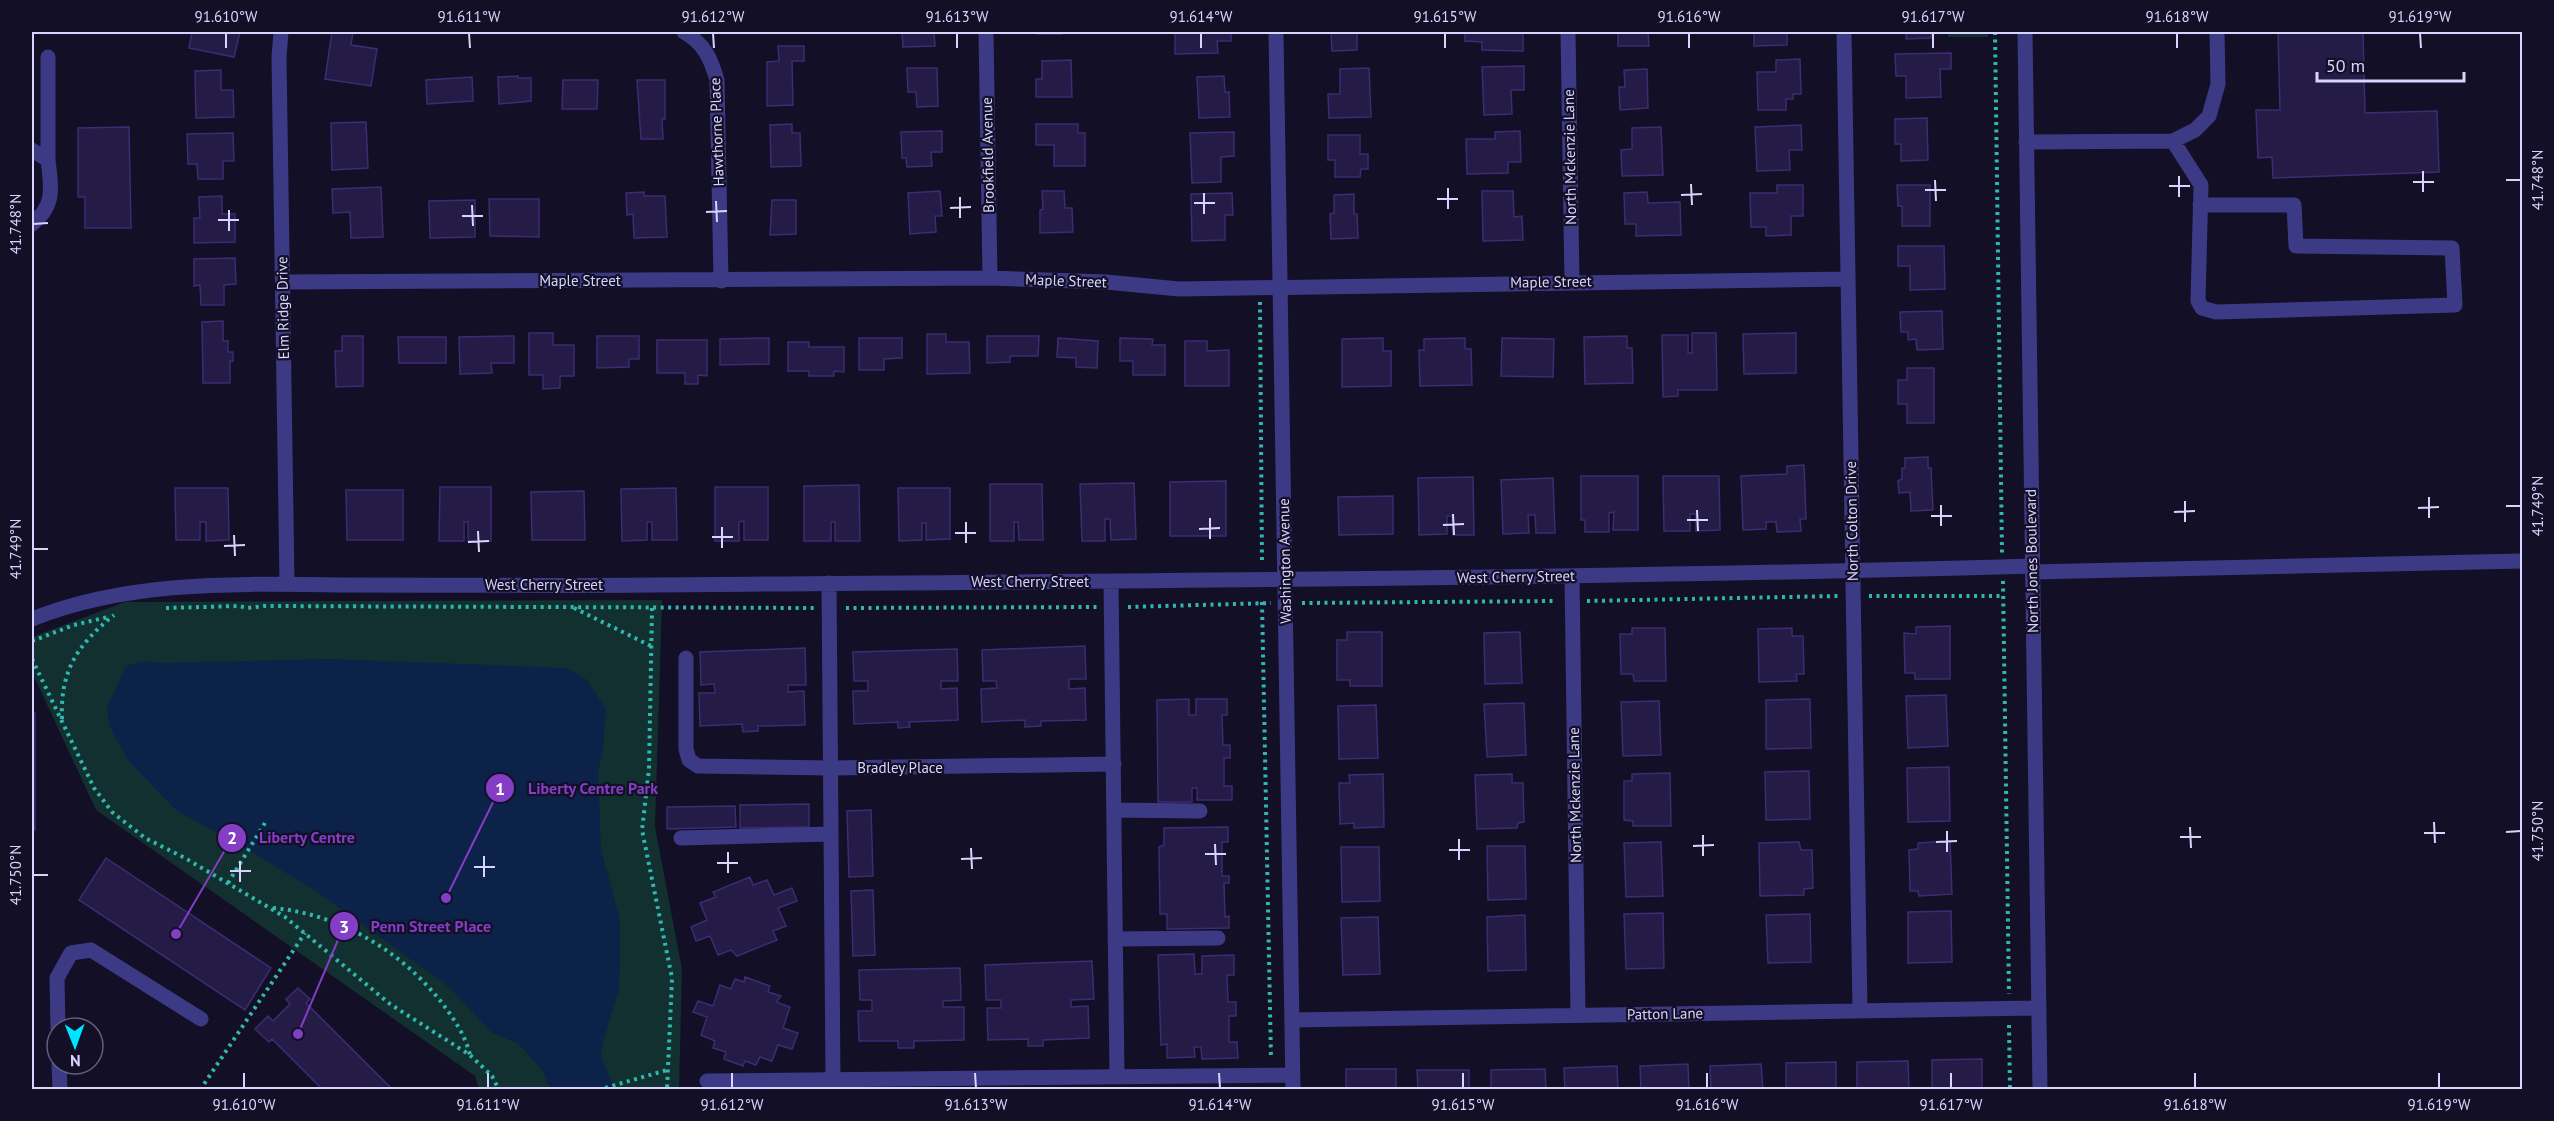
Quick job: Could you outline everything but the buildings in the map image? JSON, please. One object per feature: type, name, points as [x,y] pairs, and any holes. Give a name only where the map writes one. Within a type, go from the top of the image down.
[{"type":"street","name":"Elm Ridge Drive","points":[[281,32],[279,57],[287,584]]},
{"type":"street","name":"Hawthorne Place","points":[[684,32],[701,44],[712,61],[717,80],[721,280]]},
{"type":"street","name":"Brookfield Avenue","points":[[986,32],[990,278]]},
{"type":"street","name":"Washington Avenue","points":[[1276,32],[1293,1082]]},
{"type":"street","name":"North Mckenzie Lane","points":[[1568,32],[1572,282]]},
{"type":"street","name":"North Colton Drive","points":[[1844,32],[1860,1011]]},
{"type":"street","name":"North Jones Boulevard","points":[[2025,32],[2040,1089]]},
{"type":"street","points":[[2026,141],[2173,141],[2195,130],[2209,116],[2218,84],[2217,32]]},
{"type":"street","points":[[32,225],[39,218],[52,195],[48,160],[48,57]]},
{"type":"street","points":[[2173,141],[2201,185],[2200,205],[2198,301],[2202,308],[2216,312],[2456,305],[2452,248],[2296,246],[2294,205],[2200,205]]},
{"type":"street","points":[[32,150],[48,160]]},
{"type":"street","name":"Maple Street","points":[[283,282],[990,278],[1106,282],[1179,290],[1848,279]]},
{"type":"street","name":"West Cherry Street","points":[[32,619],[56,609],[107,596],[162,588],[264,583],[650,585],[829,582],[1285,581],[1853,570],[2523,561]]},
{"type":"street","name":"North Mckenzie Lane","points":[[1572,576],[1578,1015]]},
{"type":"street","points":[[829,582],[833,1080]]},
{"type":"street","points":[[1111,582],[1117,1077]]},
{"type":"street","name":"Bradley Place","points":[[686,658],[686,749],[689,760],[698,766],[708,768],[831,768],[1114,764]]},
{"type":"street","points":[[1114,810],[1200,810]]},
{"type":"street","points":[[681,838],[831,834]]},
{"type":"street","points":[[1115,939],[1218,938]]},
{"type":"street","points":[[58,1016],[57,978],[71,953],[91,950],[201,1019]]},
{"type":"street","name":"Patton Lane","points":[[1292,1020],[2038,1008]]},
{"type":"street","points":[[707,1081],[1271,1076],[1293,1082]]},
{"type":"path","points":[[1262,288],[1259,312],[1262,604],[1271,1076]]},
{"type":"path","points":[[162,608],[206,606],[248,608],[264,606],[1111,607],[1285,603],[2003,596]]},
{"type":"path","points":[[572,608],[651,645]]},
{"type":"path","points":[[652,608],[649,769],[642,830],[672,978],[667,1089]]},
{"type":"path","points":[[32,641],[75,625],[123,614]]},
{"type":"path","points":[[62,723],[61,699],[67,671],[79,649],[93,632],[114,615]]},
{"type":"path","points":[[32,659],[94,788],[112,812],[145,838],[272,908],[390,1004],[470,1055],[492,1076],[499,1089]]},
{"type":"path","points":[[228,884],[264,823]]},
{"type":"path","points":[[272,908],[288,909],[336,923],[405,962],[438,997],[458,1025],[467,1041],[470,1055]]},
{"type":"path","points":[[200,1089],[305,933]]},
{"type":"path","points":[[598,1089],[667,1070]]},
{"type":"green space","points":[[1948,32],[1988,32],[1988,37],[1948,37]]},
{"type":"green space","points":[[662,600],[655,827],[682,969],[679,1089],[479,1089],[475,1076],[96,810],[32,672],[32,637],[125,602]]},
{"type":"water","points":[[328,659],[567,668],[586,679],[606,709],[603,750],[598,772],[601,849],[620,920],[620,960],[619,989],[601,1055],[614,1089],[550,1089],[542,1070],[519,1044],[491,1032],[449,987],[316,891],[235,842],[177,811],[127,759],[110,727],[107,707],[126,666],[145,661],[163,663]]},
{"type":"place","name":"Liberty Centre Park","points":[[446,898]]},
{"type":"place","name":"Liberty Centre","points":[[176,934]]},
{"type":"place","name":"Penn Street Place","points":[[298,1034]]}]
